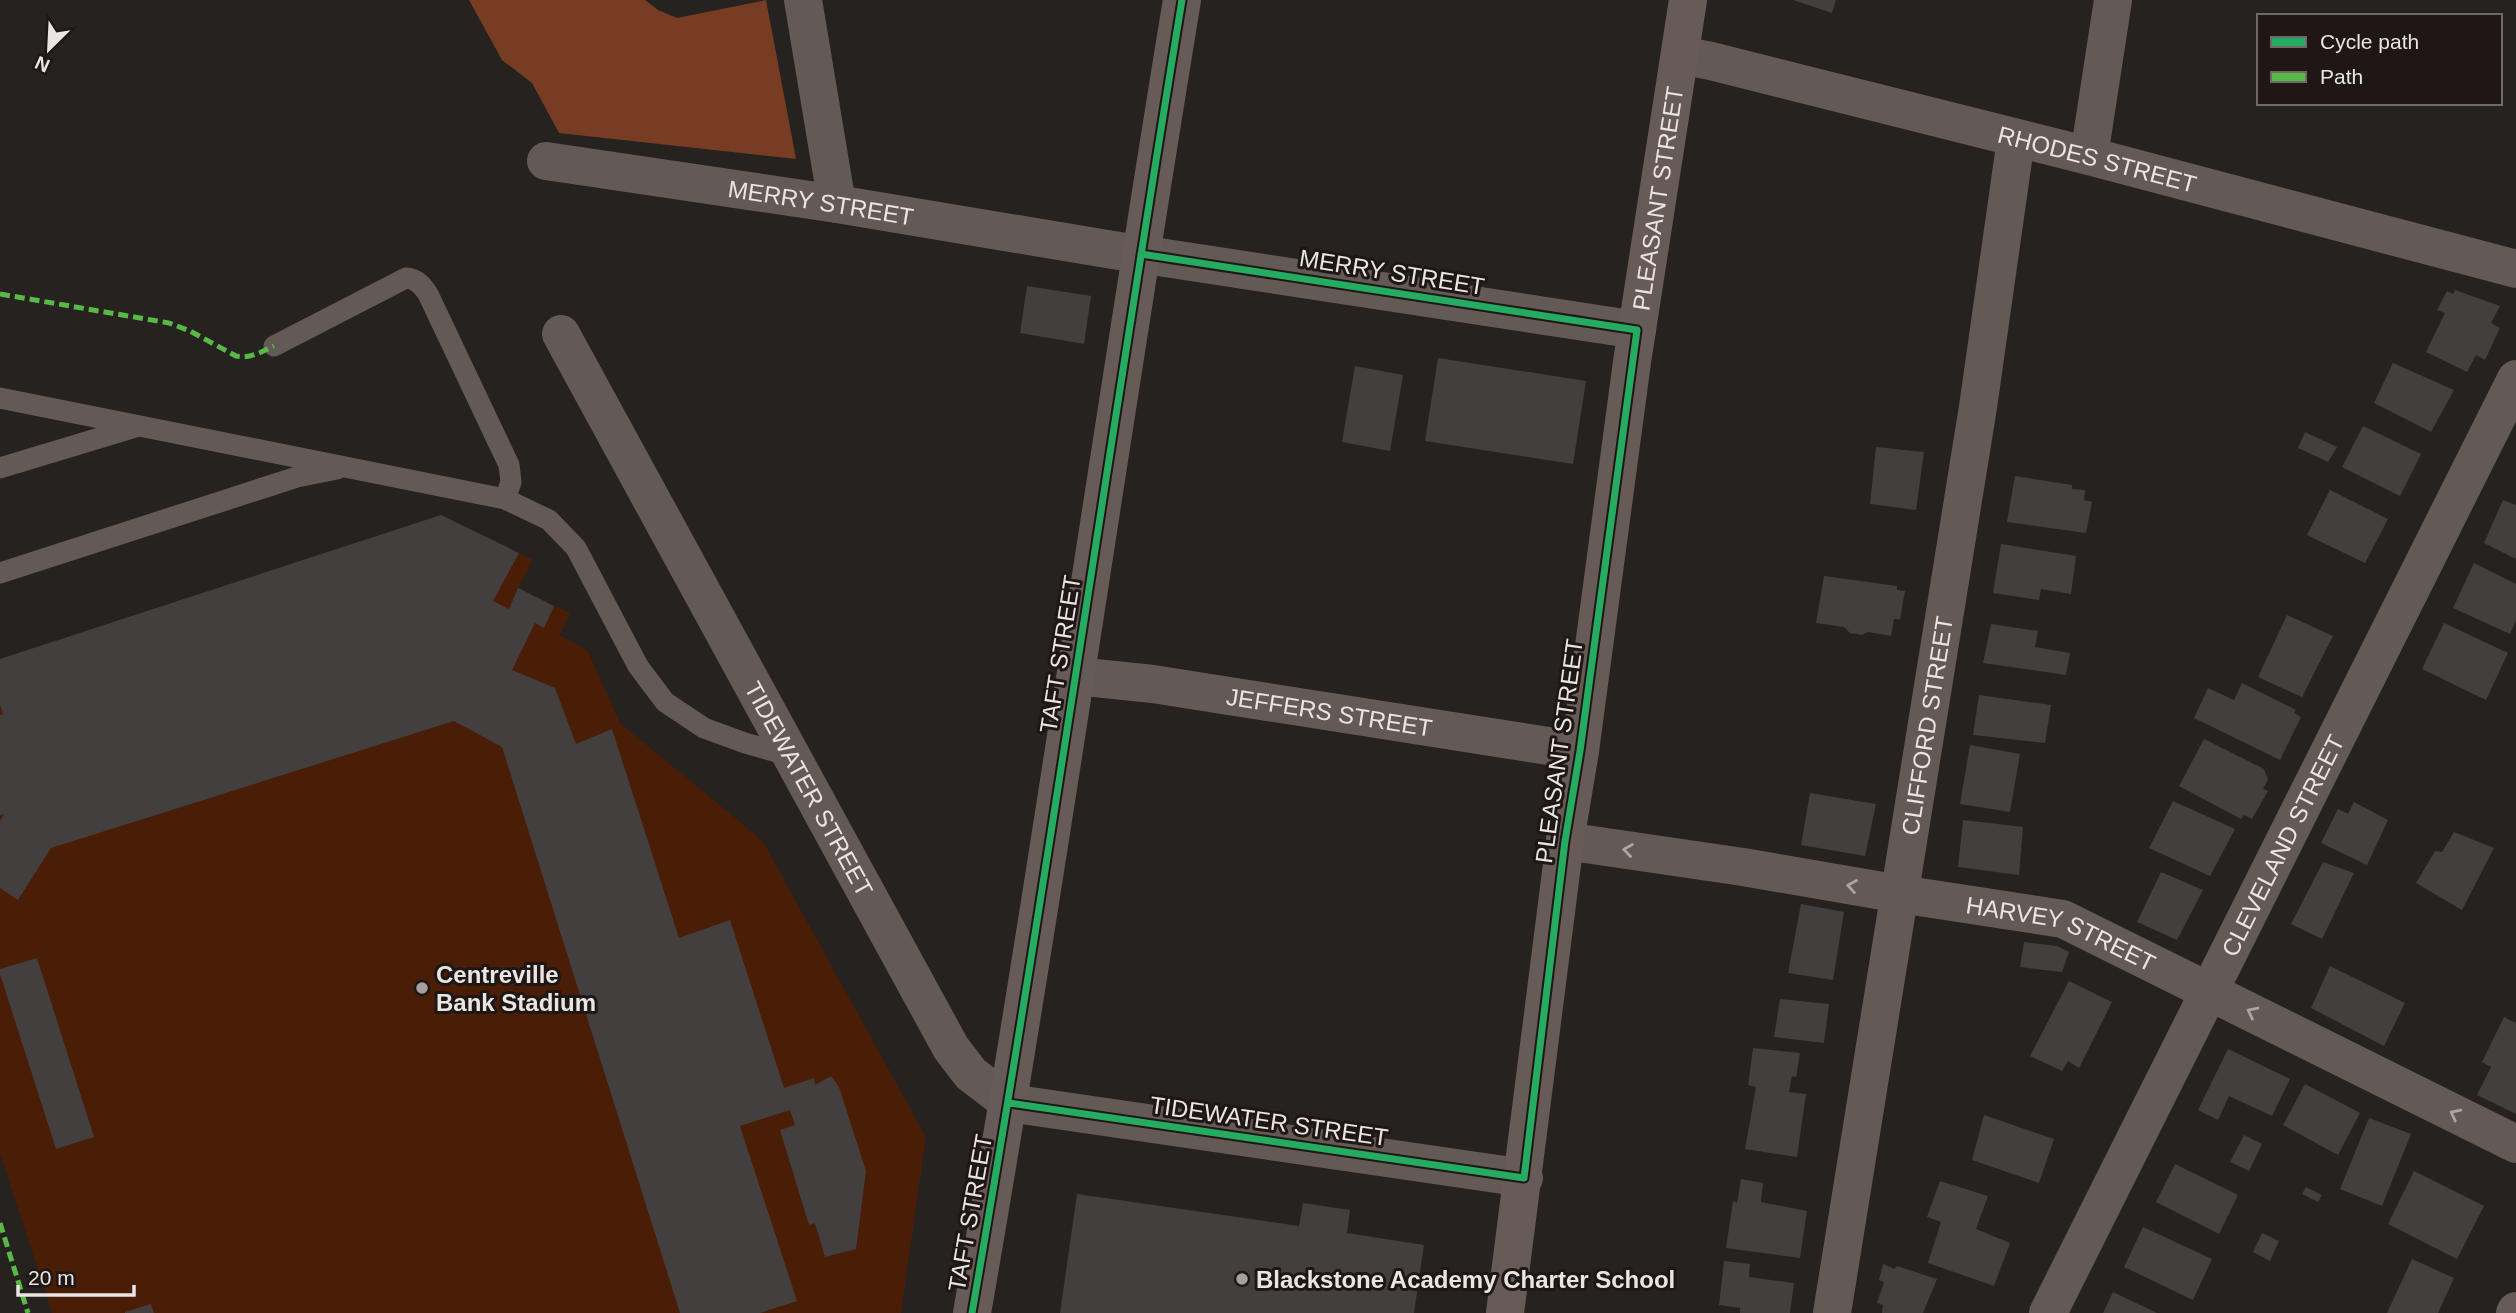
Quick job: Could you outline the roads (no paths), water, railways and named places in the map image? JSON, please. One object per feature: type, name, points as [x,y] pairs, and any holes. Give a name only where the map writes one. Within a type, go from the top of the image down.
[{"type":"street","points":[[803,0],[836,204]]},
{"type":"street","name":"TAFT STREET","points":[[972,1313],[1009,1103],[1182,0]]},
{"type":"street","name":"PLEASANT STREET","points":[[1505,1313],[1565,841],[1580,751],[1637,330],[1688,0]]},
{"type":"street","points":[[2089,156],[2113,0]]},
{"type":"street","name":"RHODES STREET","points":[[1679,55],[2089,156],[2516,269]]},
{"type":"street","name":"CLIFFORD STREET","points":[[1832,1313],[1978,407],[2016,139]]},
{"type":"street","name":"MERRY STREET","points":[[546,161],[1637,330]]},
{"type":"street","name":"TIDEWATER STREET","points":[[561,334],[951,1048],[971,1074],[1009,1103],[1524,1178]]},
{"type":"street","name":"CLEVELAND STREET","points":[[2048,1313],[2516,379]]},
{"type":"street","name":"JEFFERS STREET","points":[[1076,676],[1180,688],[1580,751]]},
{"type":"street","name":"HARVEY STREET","points":[[1565,841],[2063,919],[2516,1144]]},
{"type":"lane","points":[[274,346],[405,278],[414,279],[428,294],[509,465],[512,482],[505,499]]},
{"type":"lane","points":[[0,398],[505,499],[549,520],[576,548],[638,666],[666,702],[705,728],[791,755]]},
{"type":"lane","points":[[0,468],[141,425]]},
{"type":"lane","points":[[0,573],[297,477],[353,467]]},
{"type":"place","name":"Centreville Bank Stadium","points":[[422,988]]},
{"type":"place","name":"Blackstone Academy Charter School","points":[[1242,1279]]}]
